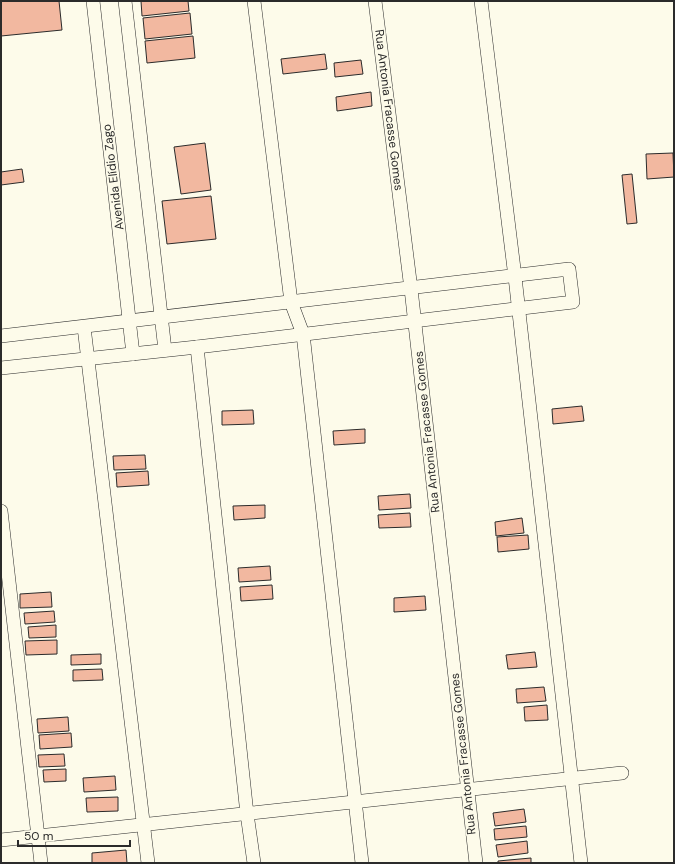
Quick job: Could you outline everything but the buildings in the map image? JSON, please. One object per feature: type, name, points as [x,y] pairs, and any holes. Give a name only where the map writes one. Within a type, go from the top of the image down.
[{"type":"street","name":"Avenida Elídio Zago","points":[[93,1],[133,354]]},
{"type":"street","points":[[125,1],[165,350]]},
{"type":"street","points":[[254,1],[292,302],[303,334],[362,863]]},
{"type":"street","name":"Rua Antonia Fracasse Gomes","points":[[375,1],[415,322],[476,863]]},
{"type":"street","points":[[482,1],[519,309],[581,863]]},
{"type":"street","points":[[1,336],[515,277],[569,269],[573,302],[415,322],[1,368]]},
{"type":"street","points":[[84,327],[148,863]]},
{"type":"street","points":[[197,347],[247,814],[254,863]]},
{"type":"street","points":[[1,511],[41,863]]},
{"type":"street","points":[[1,840],[622,773]]}]
